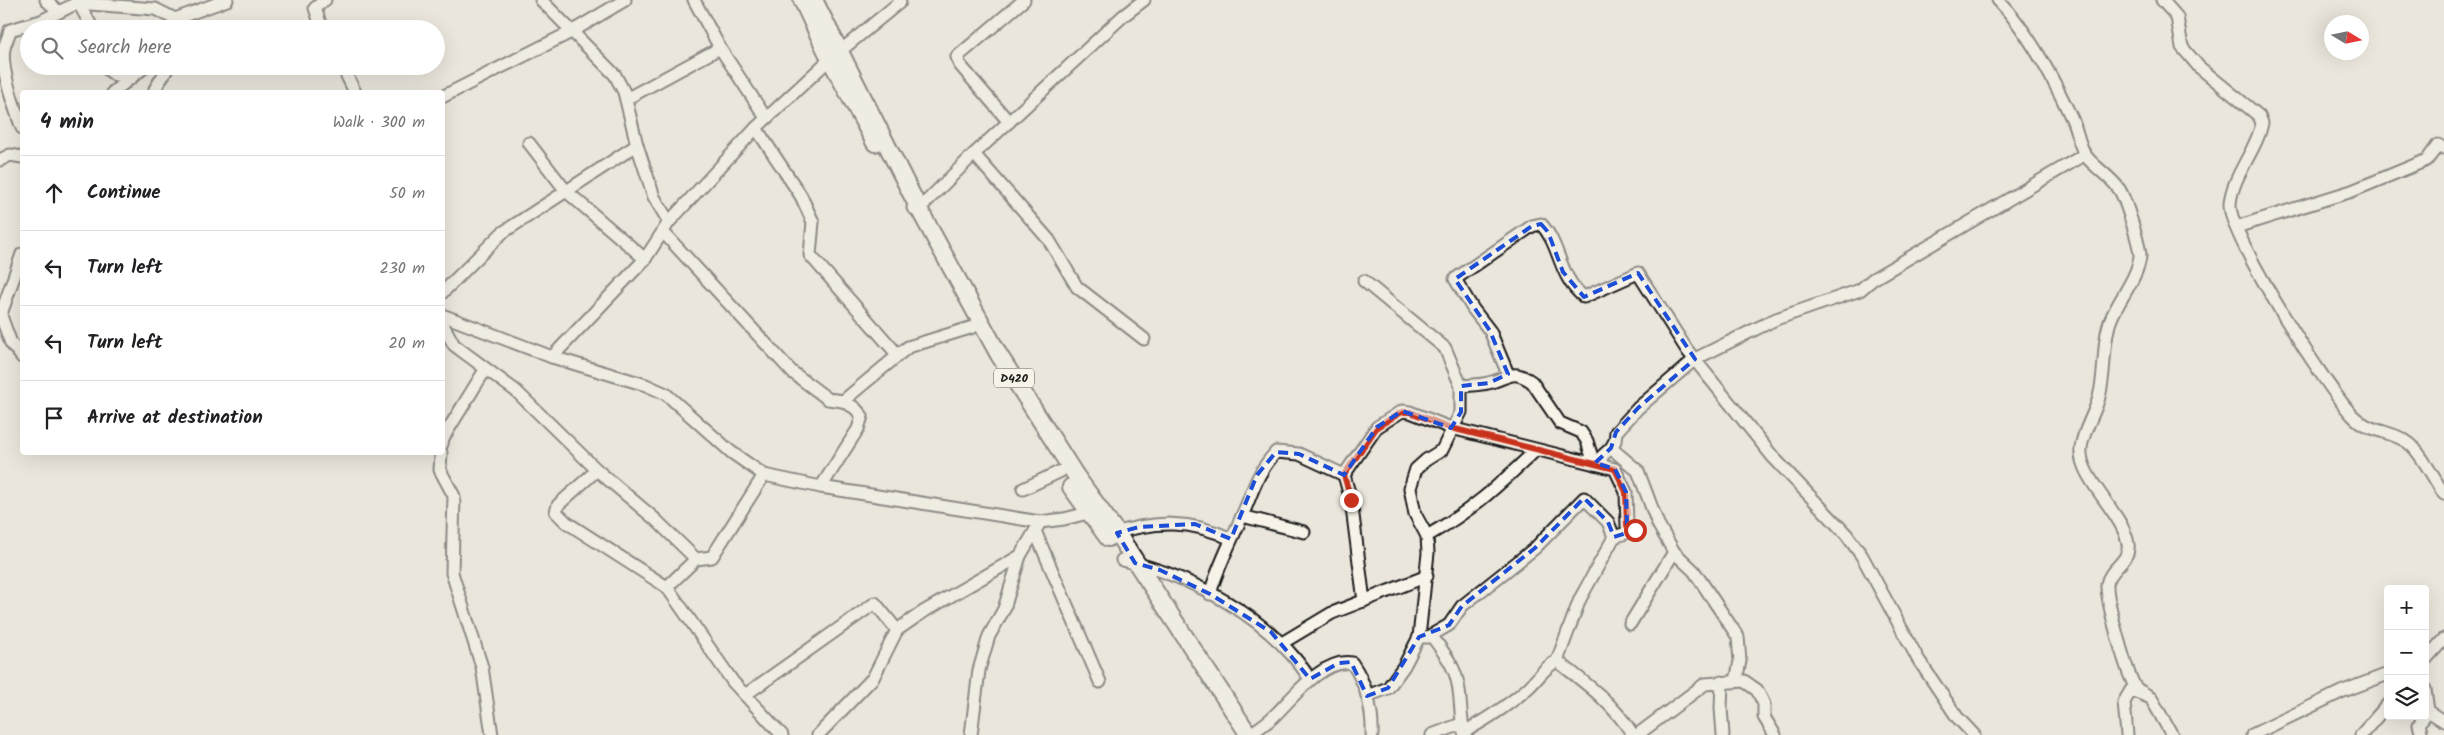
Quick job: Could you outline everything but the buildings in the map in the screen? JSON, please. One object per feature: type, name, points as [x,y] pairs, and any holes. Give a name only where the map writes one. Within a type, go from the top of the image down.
[{"type":"highway","name":"D420","points":[[802,0],[834,55],[914,208],[973,327],[1002,379],[1088,513],[1112,534]]},
{"type":"highway","name":"D420","points":[[814,0],[834,55]]},
{"type":"highway","name":"D420","points":[[914,208],[999,355],[1237,735]]},
{"type":"highway","name":"D420","points":[[1128,562],[1249,735]]},
{"type":"street","points":[[46,0],[59,12]]},
{"type":"street","points":[[183,20],[227,0]]},
{"type":"street","points":[[319,20],[315,8],[325,0]]},
{"type":"street","points":[[541,0],[615,75],[626,99],[637,146],[666,227],[792,372],[828,398],[843,401],[855,408],[862,416],[858,430],[821,487]]},
{"type":"street","points":[[694,0],[720,48],[766,118]]},
{"type":"street","points":[[1009,122],[960,65],[957,57],[1024,0]]},
{"type":"street","points":[[914,208],[1123,16],[1144,0]]},
{"type":"street","points":[[1998,0],[2037,53],[2071,118],[2084,155],[2120,189],[2136,238],[2140,256],[2137,269],[2110,321],[2104,376],[2099,399],[2080,449],[2087,471],[2126,532],[2129,548],[2122,564],[2112,572],[2107,584],[2124,658],[2134,684],[2138,690],[2147,695],[2172,735]]},
{"type":"street","points":[[2162,0],[2177,17],[2182,47],[2199,67],[2259,116],[2262,123],[2230,205],[2239,238],[2315,367],[2338,400],[2354,418],[2368,428],[2402,439],[2411,445],[2444,494]]},
{"type":"street","points":[[77,1],[89,20]]},
{"type":"street","points":[[45,20],[77,1],[155,9],[169,20]]},
{"type":"street","points":[[445,95],[571,32],[618,2]]},
{"type":"street","points":[[552,356],[645,259],[666,227],[756,128],[834,55],[900,2]]},
{"type":"street","points":[[20,27],[10,30],[2,49],[8,88],[20,122]]},
{"type":"street","points":[[626,99],[720,48]]},
{"type":"street","points":[[115,75],[130,78]]},
{"type":"street","points":[[115,90],[134,75]]},
{"type":"street","points":[[156,90],[164,75]]},
{"type":"street","points":[[347,75],[355,90]]},
{"type":"street","points":[[756,128],[801,196],[813,222],[810,255],[897,354]]},
{"type":"street","points":[[529,143],[566,191],[645,259]]},
{"type":"street","points":[[2236,227],[2352,191],[2427,160],[2438,145],[2444,148]]},
{"type":"street","points":[[445,290],[502,233],[637,146]]},
{"type":"street","points":[[974,154],[1048,240],[1077,287],[1144,339]]},
{"type":"street","points":[[0,160],[10,155],[20,158]]},
{"type":"street","points":[[1598,465],[1601,457],[1611,448],[1615,441],[1616,432],[1631,415],[1668,380],[1695,359],[1776,319],[1860,290],[1873,279],[2084,155]]},
{"type":"street","points":[[1508,374],[1490,331],[1473,309],[1456,279],[1532,226],[1541,224],[1548,232],[1563,272],[1574,290],[1584,297],[1638,273],[1695,359],[1773,457],[1846,534],[1862,556],[1918,659],[1958,718],[1974,735]]},
{"type":"street","points":[[20,260],[0,316],[11,344],[20,355]]},
{"type":"street","points":[[1364,281],[1445,348],[1461,386],[1461,412],[1451,428],[1442,450],[1416,469],[1412,478],[1410,498],[1415,514],[1427,536],[1425,636],[1446,656],[1457,678],[1463,730]]},
{"type":"street","points":[[445,316],[552,356],[646,385],[666,394],[731,452],[764,474],[821,487],[1037,526],[1088,513]]},
{"type":"street","points":[[843,401],[897,354],[908,347],[973,327]]},
{"type":"street","points":[[445,328],[454,345],[516,392],[597,470],[656,520],[696,559]]},
{"type":"street","points":[[445,435],[485,370]]},
{"type":"street","points":[[1461,386],[1489,383],[1508,374],[1518,374],[1532,382],[1554,417],[1568,429],[1581,432],[1598,465]]},
{"type":"street","points":[[1344,475],[1377,427],[1402,412],[1410,412],[1451,428],[1615,469],[1623,483],[1626,492],[1627,526],[1635,530],[1614,537],[1580,599],[1557,661],[1550,664],[1528,688],[1513,698],[1500,712],[1463,730],[1432,735]]},
{"type":"street","points":[[1611,448],[1638,471],[1658,524],[1674,552],[1694,571],[1738,637],[1740,661],[1736,681]]},
{"type":"street","points":[[1427,536],[1454,521],[1489,495],[1536,450]]},
{"type":"street","points":[[1210,594],[1215,575],[1242,516],[1257,475],[1276,452],[1299,454],[1344,475],[1351,500],[1364,601]]},
{"type":"street","points":[[441,455],[440,470],[454,496],[452,573],[482,667],[492,735]]},
{"type":"street","points":[[597,470],[558,505],[556,512],[566,522],[667,586],[733,682],[782,735]]},
{"type":"street","points":[[1023,489],[1061,470]]},
{"type":"street","points":[[667,586],[696,559],[712,557],[764,474]]},
{"type":"street","points":[[1367,696],[1388,688],[1425,636],[1449,625],[1462,606],[1535,548],[1584,498],[1608,522],[1614,537]]},
{"type":"street","points":[[1242,516],[1304,532]]},
{"type":"street","points":[[1112,534],[1147,526],[1195,524],[1211,529],[1231,539]]},
{"type":"street","points":[[971,735],[978,670],[989,636],[1004,610],[1020,556],[1037,526]]},
{"type":"street","points":[[1037,526],[1100,682]]},
{"type":"street","points":[[1630,624],[1674,552]]},
{"type":"street","points":[[818,735],[873,678],[897,630],[923,612],[1020,556]]},
{"type":"street","points":[[1128,562],[1160,570],[1210,594],[1246,615],[1282,643],[1299,662],[1310,680]]},
{"type":"street","points":[[1282,643],[1332,613],[1427,576]]},
{"type":"street","points":[[745,695],[875,603],[897,630]]},
{"type":"street","points":[[2429,655],[2444,638]]},
{"type":"street","points":[[1557,661],[1604,698],[1635,735],[1705,684],[1736,681],[1744,681],[1757,690],[1764,704],[1764,717],[1775,735]]},
{"type":"street","points":[[1249,735],[1277,713],[1310,680],[1339,663],[1352,663],[1358,671],[1367,696],[1372,735]]},
{"type":"street","points":[[2252,735],[2341,692],[2385,675]]},
{"type":"street","points":[[1722,682],[1723,735]]},
{"type":"street","points":[[2126,735],[2124,702],[2131,690],[2147,695]]},
{"type":"street","points":[[2361,735],[2384,709]]},
{"type":"street","points":[[2429,715],[2444,721]]},
{"type":"street","points":[[2422,720],[2419,725],[2422,735]]},
{"type":"highlighted area","points":[[1541,224],[1548,232],[1563,272],[1584,297],[1638,273],[1695,359],[1638,408],[1616,432],[1611,448],[1595,463],[1615,469],[1626,492],[1627,526],[1635,530],[1614,537],[1608,522],[1584,498],[1535,548],[1462,606],[1449,625],[1419,637],[1388,688],[1367,696],[1351,662],[1339,663],[1310,679],[1271,632],[1210,594],[1160,570],[1135,563],[1117,533],[1139,527],[1195,524],[1231,539],[1257,475],[1276,452],[1299,454],[1344,475],[1377,427],[1402,411],[1451,428],[1461,412],[1461,386],[1489,383],[1508,374],[1490,331],[1455,279],[1532,226]]},
{"type":"route","points":[[1351,500],[1344,475],[1377,427],[1389,418],[1402,412],[1410,412],[1451,428],[1559,457],[1615,469],[1626,492],[1627,526],[1635,530]]}]
